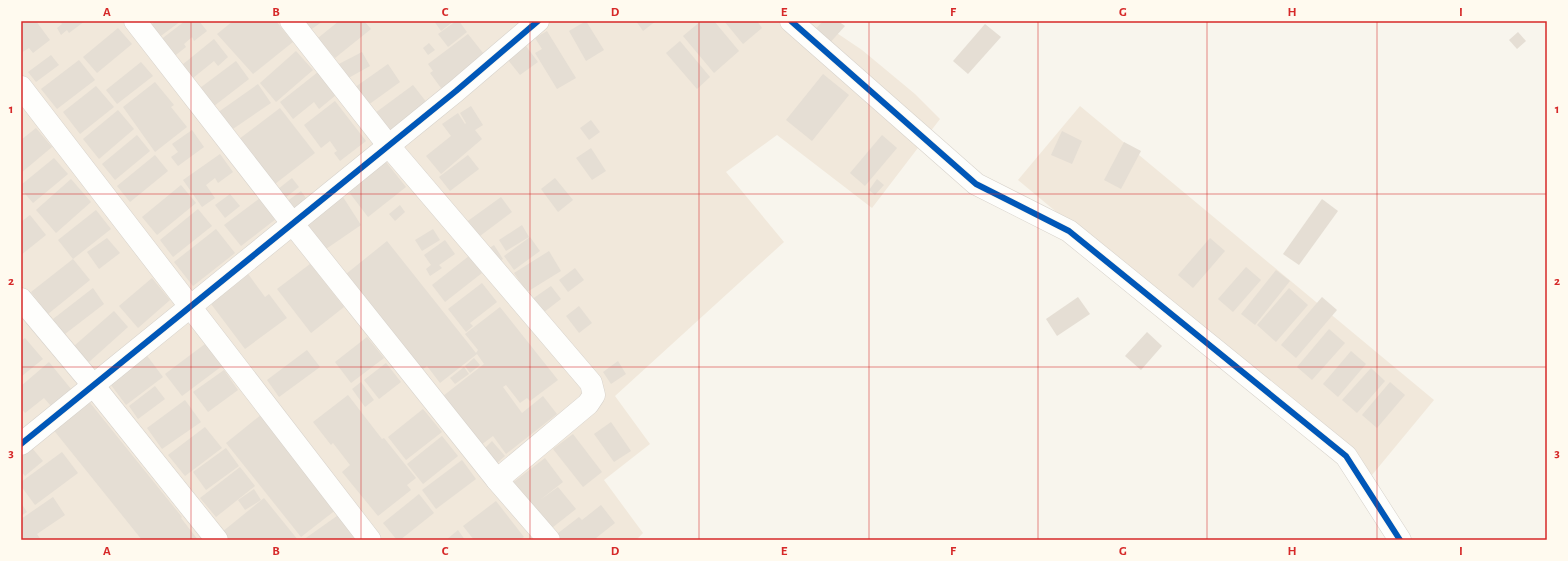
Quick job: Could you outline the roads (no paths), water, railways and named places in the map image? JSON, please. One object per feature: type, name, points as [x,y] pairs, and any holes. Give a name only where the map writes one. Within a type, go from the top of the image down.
[{"type":"street","points":[[135,21],[292,223],[497,480],[549,540]]},
{"type":"street","points":[[291,21],[388,145],[590,382],[594,395],[588,404],[497,480]]},
{"type":"street","points":[[21,444],[538,21]]},
{"type":"street","points":[[790,21],[976,184],[1069,231],[1346,456],[1400,540]]},
{"type":"street","points":[[21,87],[370,540]]},
{"type":"street","points":[[21,298],[217,540]]}]
